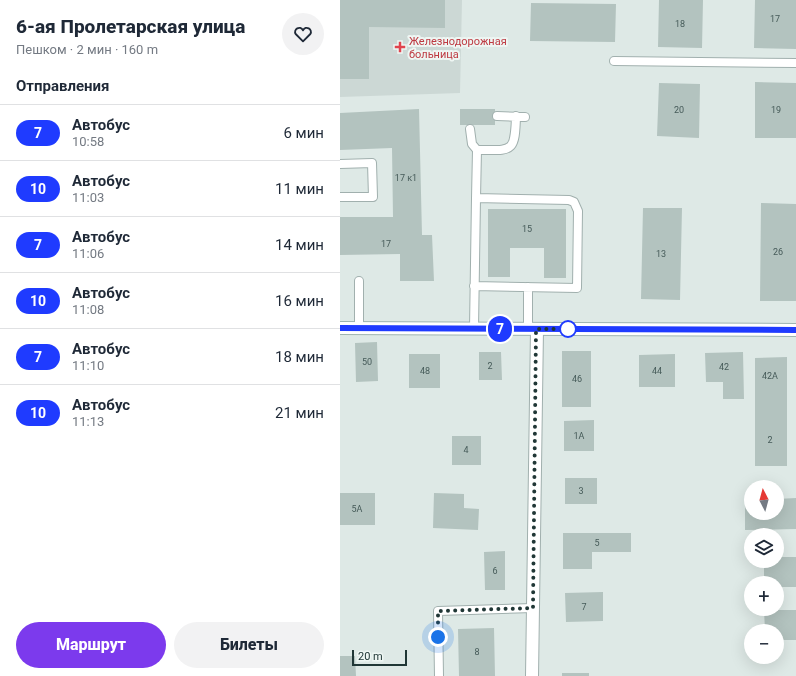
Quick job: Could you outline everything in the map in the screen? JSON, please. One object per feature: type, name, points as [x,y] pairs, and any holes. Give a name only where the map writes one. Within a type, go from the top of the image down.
[{"type":"street","points":[[340,328],[796,330]]},
{"type":"street","points":[[532,329],[532,676]]},
{"type":"lane","points":[[614,61],[796,63]]},
{"type":"lane","points":[[497,116],[525,117]]},
{"type":"lane","points":[[476,150],[502,150],[510,147],[515,139],[516,116]]},
{"type":"lane","points":[[470,129],[472,144],[476,150],[474,329]]},
{"type":"lane","points":[[340,164],[372,163],[373,197],[340,197]]},
{"type":"lane","points":[[474,286],[577,288],[577,206],[574,202],[568,200],[476,198]]},
{"type":"lane","points":[[359,281],[359,328]]},
{"type":"lane","points":[[528,287],[532,329]]},
{"type":"lane","points":[[439,676],[438,611],[533,608]]},
{"type":"shaded area","name":"Железнодорожная больница","points":[[340,0],[462,0],[460,93],[340,97]]},
{"type":"building","points":[[340,0],[445,0],[445,28],[369,27],[369,79],[340,79]]},
{"type":"building","points":[[659,0],[703,0],[702,48],[658,47]]},
{"type":"building","points":[[755,0],[796,0],[796,49],[754,48]]},
{"type":"building","points":[[531,3],[616,4],[615,42],[530,41]]},
{"type":"building","points":[[755,82],[796,83],[796,138],[755,138]]},
{"type":"building","points":[[659,83],[700,84],[699,138],[657,136]]},
{"type":"building","points":[[419,109],[422,235],[432,235],[434,281],[400,281],[400,254],[340,255],[340,217],[393,217],[392,148],[340,150],[340,113]]},
{"type":"building","points":[[460,109],[495,109],[495,125],[460,125]]},
{"type":"building","points":[[761,203],[796,204],[796,301],[760,301]]},
{"type":"building","points":[[643,208],[682,208],[680,300],[641,299]]},
{"type":"building","points":[[488,209],[566,209],[566,278],[544,278],[544,248],[510,248],[510,277],[488,277]]},
{"type":"building","points":[[377,342],[378,381],[356,382],[355,343]]},
{"type":"building","points":[[562,351],[591,351],[591,407],[562,407]]},
{"type":"building","points":[[479,352],[501,352],[502,380],[479,380]]},
{"type":"building","points":[[743,352],[744,399],[723,399],[723,382],[706,382],[705,353]]},
{"type":"building","points":[[409,354],[440,354],[440,388],[409,388]]},
{"type":"building","points":[[675,354],[675,387],[639,387],[639,355]]},
{"type":"building","points":[[787,357],[787,466],[755,466],[755,358]]},
{"type":"building","points":[[594,420],[594,451],[564,451],[564,421]]},
{"type":"building","points":[[452,436],[481,436],[481,465],[452,465]]},
{"type":"building","points":[[565,478],[597,478],[597,504],[565,504]]},
{"type":"building","points":[[340,493],[375,493],[375,525],[340,525]]},
{"type":"building","points":[[434,493],[464,494],[464,508],[479,509],[478,530],[433,528]]},
{"type":"building","points":[[796,498],[796,529],[745,528],[745,520],[784,520],[784,499]]},
{"type":"building","points":[[563,533],[631,533],[631,552],[592,552],[592,569],[563,569]]},
{"type":"building","points":[[505,551],[505,590],[485,590],[484,552]]},
{"type":"building","points":[[784,557],[796,557],[796,587],[784,587],[784,576],[764,576],[764,568],[784,568]]},
{"type":"building","points":[[603,592],[603,621],[566,622],[565,593]]},
{"type":"building","points":[[784,610],[796,610],[796,640],[784,640],[784,624],[765,624],[764,616],[784,616]]},
{"type":"building","points":[[494,628],[495,676],[459,676],[458,629]]},
{"type":"building","points":[[340,656],[355,656],[356,676],[340,676]]},
{"type":"building","points":[[562,673],[589,673],[589,676],[562,676]]},
{"type":"bus line","name":"7","points":[[340,328],[796,330]]},
{"type":"place","name":"Железнодорожная больница","points":[[400,47]]},
{"type":"route","points":[[438,637],[438,611],[533,608],[536,329],[568,329]]}]
